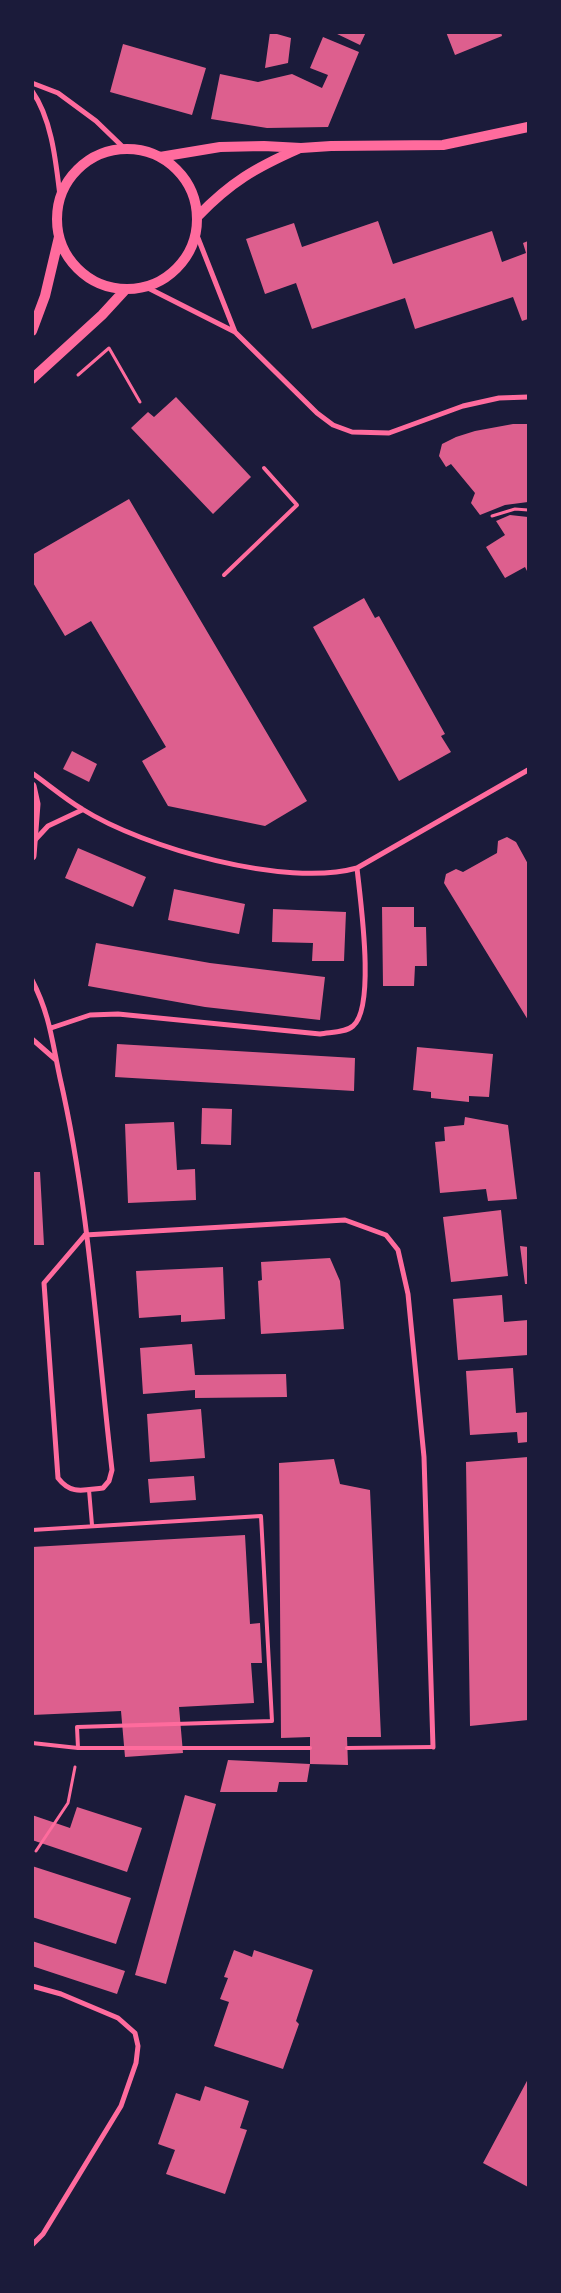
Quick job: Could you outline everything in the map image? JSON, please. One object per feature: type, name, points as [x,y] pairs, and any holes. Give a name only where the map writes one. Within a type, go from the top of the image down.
[{"type":"main road","points":[[160,157],[220,147],[264,146],[302,148],[443,145],[528,128]]},
{"type":"main road","points":[[198,216],[215,198],[252,171],[302,148]]},
{"type":"main road","points":[[125,149],[143,151],[160,157],[179,172],[192,192],[198,216],[196,233],[188,254],[174,272],[160,282],[146,287],[125,290],[107,287],[90,280],[76,268],[65,254],[58,237],[56,216],[60,196],[70,177],[85,162],[104,152],[125,149]]},
{"type":"main road","points":[[32,330],[45,296],[58,237]]},
{"type":"main road","points":[[32,379],[102,315],[125,290]]},
{"type":"street","points":[[32,83],[58,93],[96,121],[125,149]]},
{"type":"street","points":[[32,91],[45,120],[55,155],[60,196]]},
{"type":"street","points":[[196,233],[235,332]]},
{"type":"street","points":[[146,287],[235,332],[317,413],[333,425],[352,432],[389,434],[463,406],[499,398],[528,397]]},
{"type":"street","points":[[32,773],[82,810],[164,846],[230,864],[322,874],[357,868],[528,770]]},
{"type":"street","points":[[32,786],[36,804],[32,856]]},
{"type":"street","points":[[34,841],[48,826],[82,810]]},
{"type":"street","points":[[51,1028],[90,1015],[118,1014],[320,1034],[353,1027],[361,1016],[366,968],[357,868]]},
{"type":"street","points":[[32,980],[47,1013],[51,1028],[74,1148],[86,1235],[112,1470],[109,1481],[103,1488],[78,1491],[66,1488],[58,1478],[44,1283],[86,1235],[345,1220],[386,1235],[398,1250],[408,1294],[424,1457],[433,1747]]},
{"type":"street","points":[[32,1039],[56,1061]]},
{"type":"street","points":[[32,1986],[61,1994],[118,2018],[135,2032],[138,2046],[136,2063],[121,2106],[43,2234],[32,2245]]},
{"type":"lane","points":[[224,574],[297,505],[264,468]]},
{"type":"lane","points":[[89,1490],[92,1525]]},
{"type":"lane","points":[[32,1530],[261,1516],[272,1721],[77,1727],[78,1748]]},
{"type":"lane","points":[[32,1743],[78,1748],[310,1748]]},
{"type":"lane","points":[[347,1748],[433,1747]]},
{"type":"path","points":[[78,375],[109,348],[140,402]]},
{"type":"path","points":[[492,516],[515,509],[528,510]]},
{"type":"path","points":[[36,1852],[68,1803],[78,1748]]},
{"type":"building","points":[[270,32],[291,38],[288,63],[265,68]]},
{"type":"building","points":[[333,32],[366,32],[360,45]]},
{"type":"building","points":[[446,32],[501,32],[502,36],[455,55]]},
{"type":"building","points":[[323,37],[359,52],[328,127],[267,128],[211,119],[220,74],[258,82],[292,74],[322,88],[328,75],[310,68]]},
{"type":"building","points":[[123,44],[206,68],[192,115],[110,92]]},
{"type":"building","points":[[378,221],[393,264],[492,231],[502,262],[526,253],[523,243],[528,241],[528,319],[522,321],[513,297],[415,329],[405,298],[312,329],[296,283],[265,294],[246,239],[294,223],[302,247]]},
{"type":"building","points":[[176,397],[251,477],[213,514],[131,428],[148,412],[154,417]]},
{"type":"building","points":[[513,424],[528,424],[528,502],[505,505],[480,515],[471,503],[475,493],[451,464],[446,467],[439,456],[442,444],[475,431]]},
{"type":"building","points":[[129,499],[307,801],[265,826],[168,806],[142,761],[166,747],[91,621],[65,636],[32,581],[32,555]]},
{"type":"building","points":[[510,515],[528,517],[528,573],[525,567],[505,578],[486,547],[505,535],[496,521]]},
{"type":"building","points":[[364,598],[375,618],[379,616],[445,734],[441,736],[451,752],[399,781],[313,627]]},
{"type":"building","points":[[72,751],[97,764],[89,782],[63,769]]},
{"type":"building","points":[[507,837],[516,842],[528,864],[528,1020],[444,883],[446,874],[456,869],[463,872],[497,853],[498,841]]},
{"type":"building","points":[[78,848],[146,877],[133,907],[65,878]]},
{"type":"building","points":[[174,889],[245,904],[239,934],[168,920]]},
{"type":"building","points":[[382,907],[414,907],[414,927],[426,927],[427,966],[415,966],[414,986],[383,986]]},
{"type":"building","points":[[273,909],[346,912],[344,961],[312,961],[313,943],[272,942]]},
{"type":"building","points":[[96,943],[210,963],[325,977],[320,1020],[205,1007],[88,986]]},
{"type":"building","points":[[117,1044],[355,1058],[354,1091],[115,1077]]},
{"type":"building","points":[[417,1047],[493,1054],[489,1097],[469,1096],[469,1102],[431,1098],[431,1092],[413,1090]]},
{"type":"building","points":[[202,1108],[232,1109],[231,1145],[201,1144]]},
{"type":"building","points":[[465,1117],[508,1125],[517,1199],[488,1201],[486,1189],[440,1193],[435,1142],[445,1141],[444,1127],[464,1125]]},
{"type":"building","points":[[174,1122],[177,1170],[195,1169],[196,1200],[128,1203],[125,1124]]},
{"type":"building","points":[[32,1172],[40,1172],[44,1245],[32,1245]]},
{"type":"building","points":[[501,1210],[508,1276],[451,1282],[443,1217]]},
{"type":"building","points":[[520,1246],[528,1247],[528,1284],[525,1284]]},
{"type":"building","points":[[330,1258],[340,1281],[344,1329],[261,1334],[258,1281],[262,1280],[261,1262]]},
{"type":"building","points":[[223,1267],[225,1319],[181,1322],[181,1315],[139,1318],[136,1271]]},
{"type":"building","points":[[502,1295],[504,1322],[528,1320],[528,1355],[458,1360],[453,1299]]},
{"type":"building","points":[[192,1344],[195,1375],[286,1374],[287,1397],[195,1398],[195,1390],[143,1394],[140,1348]]},
{"type":"building","points":[[513,1368],[516,1413],[528,1412],[528,1442],[518,1443],[517,1432],[470,1435],[466,1371]]},
{"type":"building","points":[[201,1409],[205,1458],[150,1462],[147,1414]]},
{"type":"building","points":[[528,1457],[528,1720],[470,1726],[466,1462]]},
{"type":"building","points":[[334,1459],[340,1484],[370,1490],[381,1737],[347,1737],[348,1765],[310,1764],[310,1737],[281,1738],[279,1463]]},
{"type":"building","points":[[194,1476],[196,1500],[150,1503],[148,1479]]},
{"type":"building","points":[[245,1535],[250,1624],[260,1623],[262,1663],[251,1663],[254,1703],[179,1707],[183,1753],[125,1757],[121,1711],[32,1715],[32,1547]]},
{"type":"building","points":[[228,1760],[310,1764],[307,1782],[279,1782],[277,1792],[220,1792]]},
{"type":"building","points":[[185,1795],[216,1804],[166,1984],[135,1975]]},
{"type":"building","points":[[77,1807],[142,1828],[127,1872],[32,1840],[32,1815],[70,1828]]},
{"type":"building","points":[[32,1866],[131,1898],[116,1944],[32,1917]]},
{"type":"building","points":[[32,1941],[125,1971],[117,1994],[32,1966]]},
{"type":"building","points":[[234,1950],[252,1957],[254,1950],[313,1970],[296,2021],[299,2024],[283,2069],[214,2046],[229,2002],[220,1999],[228,1978],[224,1977]]},
{"type":"building","points":[[528,2079],[528,2187],[483,2163]]},
{"type":"building","points":[[205,2086],[249,2101],[240,2128],[247,2130],[225,2194],[166,2174],[175,2150],[158,2144],[176,2093],[200,2101]]}]
